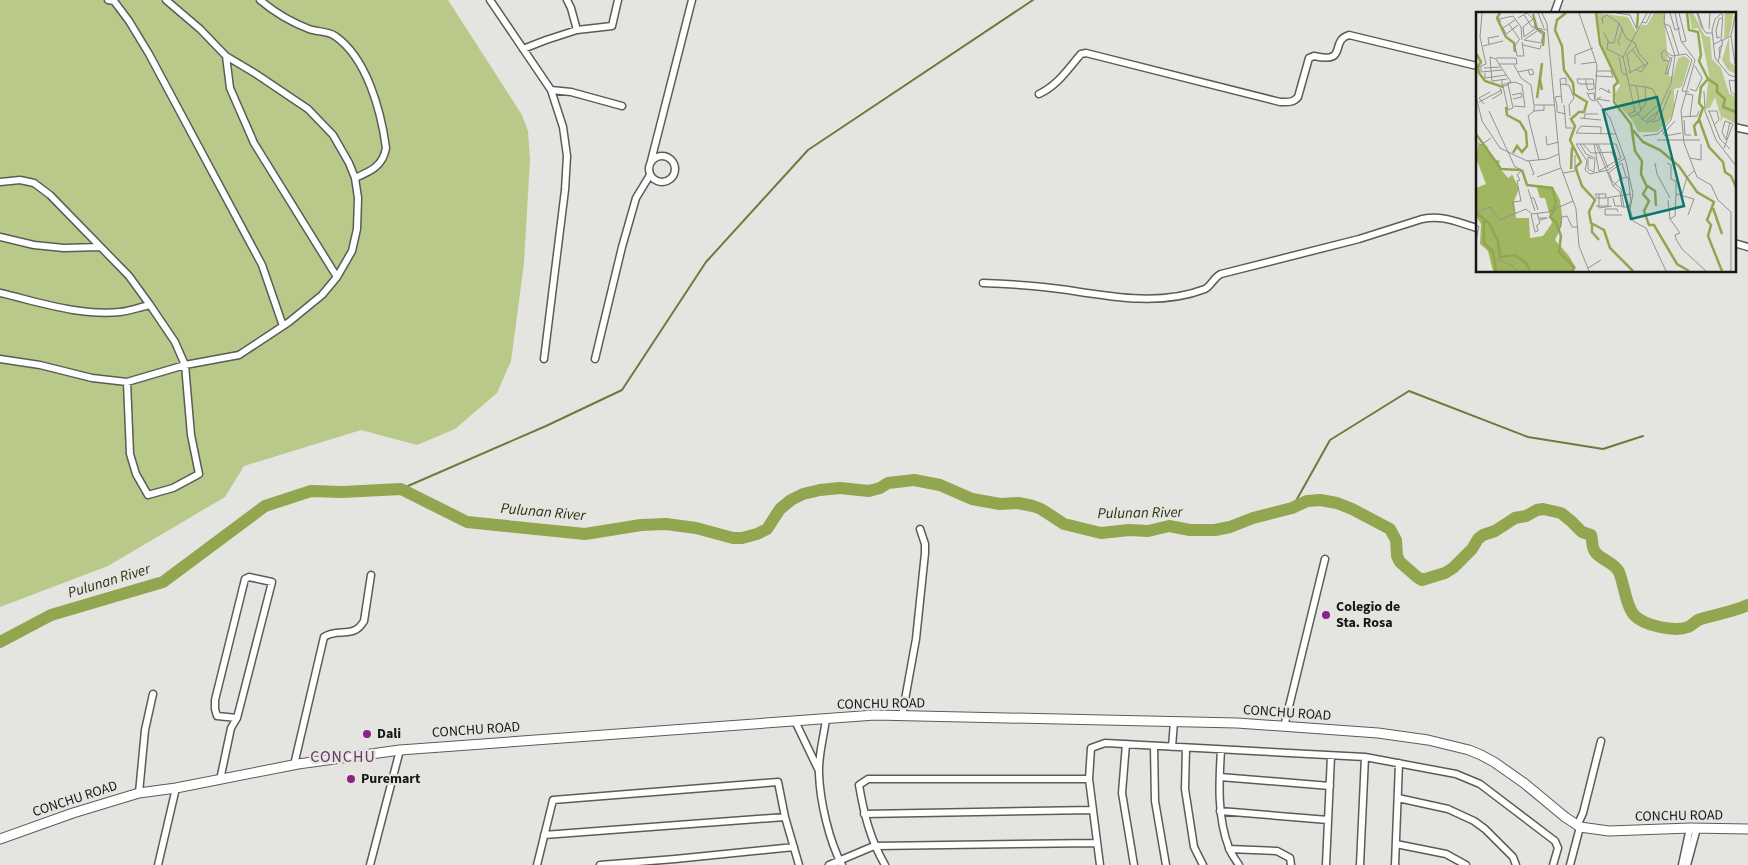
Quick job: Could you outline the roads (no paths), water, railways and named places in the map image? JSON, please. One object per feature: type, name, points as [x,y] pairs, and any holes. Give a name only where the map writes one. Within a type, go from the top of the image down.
[{"type":"main road","name":"CONCHU ROAD","points":[[0,839],[73,813],[139,793],[176,788],[294,765],[400,750],[875,715],[1237,723],[1378,733],[1428,740],[1469,750],[1500,766],[1578,827],[1609,831],[1694,828],[1748,829]]},
{"type":"street","points":[[112,0],[129,21],[149,54],[262,265],[283,326]]},
{"type":"street","points":[[0,359],[40,365],[92,378],[127,382],[185,365],[239,355],[283,326],[322,295],[337,277],[352,251],[357,229],[358,198],[355,178],[349,163],[333,136],[308,109],[226,56],[200,29],[166,0]]},
{"type":"street","points":[[260,0],[273,11],[311,30],[334,35],[355,55],[366,74],[372,88],[386,148],[384,158],[377,167],[355,178]]},
{"type":"street","points":[[490,0],[551,90],[563,127],[567,156],[565,190],[544,359]]},
{"type":"street","points":[[567,0],[577,30]]},
{"type":"street","points":[[523,49],[577,30],[612,26],[618,0]]},
{"type":"street","points":[[651,161],[657,157],[664,156],[671,160],[674,170],[672,177],[666,181],[655,180],[650,175],[649,168],[692,0]]},
{"type":"street","points":[[1555,12],[1559,0]]},
{"type":"street","points":[[1039,94],[1049,89],[1061,79],[1081,54],[1086,53],[1280,102],[1290,102],[1298,96],[1309,58],[1314,56],[1331,58],[1336,53],[1342,39],[1349,35],[1476,66]]},
{"type":"street","points":[[226,56],[230,88],[254,143],[337,277]]},
{"type":"street","points":[[551,90],[571,92],[622,106]]},
{"type":"street","points":[[595,359],[636,198],[650,175]]},
{"type":"street","points":[[0,182],[20,180],[34,183],[50,195],[129,276],[150,305],[174,342],[185,365],[191,435],[200,474],[173,488],[148,495],[136,474],[130,454],[127,382]]},
{"type":"street","points":[[983,283],[1155,299],[1195,292],[1208,287],[1221,274],[1359,239],[1422,219],[1438,217],[1476,228]]},
{"type":"street","points":[[0,237],[34,245],[64,248],[100,247]]},
{"type":"street","points":[[0,293],[63,308],[92,312],[120,312],[150,305]]},
{"type":"street","points":[[902,716],[916,639],[926,553],[920,529]]},
{"type":"street","points":[[1284,726],[1325,559]]},
{"type":"street","points":[[294,765],[324,637],[328,634],[353,632],[360,628],[364,621],[370,575]]},
{"type":"street","points":[[220,780],[231,728],[237,718],[272,582],[249,577],[244,579],[215,700],[217,716],[237,718]]},
{"type":"street","points":[[139,793],[145,730],[153,694]]},
{"type":"street","points":[[826,719],[819,773],[824,807],[840,862]]},
{"type":"street","points":[[795,721],[819,773]]},
{"type":"street","points":[[1172,747],[1174,722]]},
{"type":"street","points":[[1570,865],[1601,741]]},
{"type":"street","points":[[1100,865],[1089,779],[1091,748],[1105,743],[1365,757],[1456,774],[1480,784],[1557,843],[1558,848],[1553,865]]},
{"type":"street","points":[[1126,744],[1122,793],[1134,865]]},
{"type":"street","points":[[1154,746],[1155,801],[1166,865]]},
{"type":"street","points":[[1186,748],[1185,789],[1194,847],[1203,865]]},
{"type":"street","points":[[370,865],[400,750]]},
{"type":"street","points":[[1221,750],[1220,811],[1229,849],[1239,865]]},
{"type":"street","points":[[1326,865],[1331,756]]},
{"type":"street","points":[[1360,865],[1365,757]]},
{"type":"street","points":[[1395,865],[1400,763]]},
{"type":"street","points":[[1220,777],[1330,786]]},
{"type":"street","points":[[884,865],[874,846],[864,814],[859,785],[868,778],[1089,779]]},
{"type":"street","points":[[537,865],[553,800],[778,782],[784,817],[799,865]]},
{"type":"street","points":[[158,865],[176,788]]},
{"type":"street","points":[[1398,798],[1448,809],[1474,821],[1485,829],[1513,857],[1516,865]]},
{"type":"street","points":[[864,814],[1093,810]]},
{"type":"street","points":[[1220,811],[1328,820]]},
{"type":"street","points":[[544,835],[784,817]]},
{"type":"street","points":[[1682,865],[1694,828]]},
{"type":"street","points":[[1687,865],[1694,828]]},
{"type":"street","points":[[829,865],[840,862],[874,846],[1097,843]]},
{"type":"street","points":[[1396,844],[1446,854],[1466,865]]},
{"type":"street","points":[[600,865],[675,862],[794,847]]},
{"type":"street","points":[[1229,849],[1277,850],[1290,858],[1291,865]]},
{"type":"waterway","points":[[401,489],[546,426],[622,390],[706,262],[808,150],[1033,0]]},
{"type":"waterway","points":[[1292,508],[1330,440],[1409,391],[1528,437],[1603,449],[1643,436]]},
{"type":"waterway","name":"Pulunan River","points":[[0,642],[51,615],[163,582],[265,506],[311,491],[342,492],[401,489],[467,522],[585,534],[641,525],[666,524],[696,528],[733,538],[742,538],[767,529],[780,509],[791,500],[803,494],[840,488],[869,491],[880,488],[888,483],[914,480],[940,485],[972,499],[1000,504],[1018,503],[1033,506],[1064,524],[1101,533],[1129,530],[1148,531],[1169,526],[1190,530],[1215,530],[1292,508],[1307,501],[1320,500],[1337,503],[1352,509],[1390,529],[1396,540],[1397,556],[1400,562],[1422,580],[1445,573],[1453,568],[1483,535],[1495,531],[1515,518],[1543,509],[1561,513],[1582,532],[1591,535],[1594,551],[1619,572],[1631,611],[1645,622],[1660,627],[1682,628],[1690,626],[1699,620],[1748,605]]},
{"type":"place","name":"Colegio de Sta. Rosa","points":[[1326,615]]},
{"type":"place","name":"Dali","points":[[367,734]]},
{"type":"place","name":"Puremart","points":[[351,779]]},
{"type":"district","name":"CONCHU","points":[[343,757]]}]
